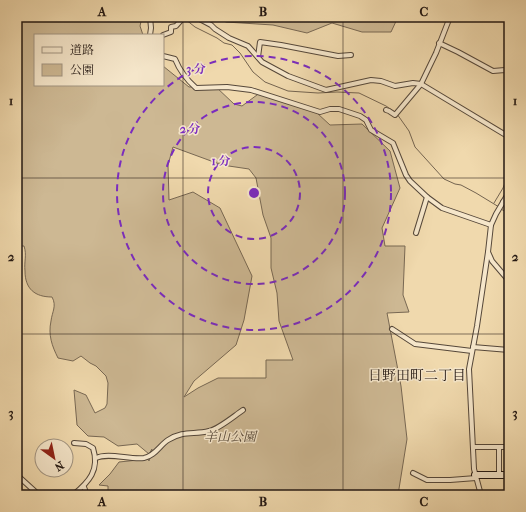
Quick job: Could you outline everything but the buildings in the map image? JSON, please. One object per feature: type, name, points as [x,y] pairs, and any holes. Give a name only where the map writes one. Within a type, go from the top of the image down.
[{"type":"street","points":[[150,17],[152,28],[150,34]]},
{"type":"street","points":[[164,36],[171,32],[171,27],[176,26],[184,17]]},
{"type":"street","points":[[196,17],[211,25],[229,38],[248,46],[262,62],[288,76],[326,90],[371,80],[381,81],[395,86],[413,83],[421,84],[509,137]]},
{"type":"street","points":[[386,110],[395,115],[421,84],[436,53],[450,17]]},
{"type":"street","points":[[258,57],[260,42],[338,56],[352,55]]},
{"type":"street","points":[[439,43],[493,71],[505,70],[509,73]]},
{"type":"street","points":[[164,56],[175,58],[178,66],[191,84],[196,88],[227,87],[250,90],[320,112],[330,109],[340,109],[360,116],[366,120],[371,130],[393,143],[406,175],[410,181],[427,197],[442,208],[491,225]]},
{"type":"street","points":[[481,495],[476,476],[473,447],[469,369],[477,326],[491,225],[509,192]]},
{"type":"street","points":[[416,233],[427,197]]},
{"type":"street","points":[[503,202],[509,206]]},
{"type":"street","points":[[488,252],[492,261],[509,281]]},
{"type":"street","points":[[392,329],[415,344],[472,349],[509,350]]},
{"type":"street","points":[[96,458],[101,455],[128,459],[146,458],[157,451],[167,440],[189,432],[212,431],[243,410]]},
{"type":"street","points":[[73,495],[84,487],[91,476],[96,458],[93,448],[86,444],[74,443]]},
{"type":"street","points":[[473,447],[509,447]]},
{"type":"street","points":[[499,447],[499,475]]},
{"type":"street","points":[[413,473],[427,480],[450,480],[476,476],[509,475]]},
{"type":"street","points":[[17,475],[39,495]]},
{"type":"street","points":[[84,487],[87,495]]},
{"type":"green space","name":"羊山公園","points":[[17,17],[142,17],[140,26],[143,34],[34,34],[34,86],[164,86],[164,67],[189,87],[215,86],[234,104],[242,106],[261,92],[317,113],[330,125],[362,124],[390,151],[400,188],[382,228],[385,246],[405,246],[403,295],[409,312],[387,313],[401,386],[407,439],[398,495],[108,495],[108,486],[99,485],[119,462],[148,459],[149,461],[152,449],[149,454],[137,444],[118,446],[104,437],[88,436],[77,425],[74,390],[86,395],[95,413],[105,408],[107,404],[108,383],[106,376],[96,366],[81,356],[73,361],[58,358],[50,336],[50,326],[54,306],[53,300],[52,297],[36,294],[29,287],[25,277],[24,246],[17,246]],"holes":[[[173,147],[222,165],[249,169],[256,178],[263,215],[271,238],[271,268],[277,293],[279,321],[293,360],[266,360],[266,378],[218,378],[184,397],[194,381],[236,345],[244,320],[252,276],[220,208],[193,192],[169,200],[168,165]]]},
{"type":"green space","points":[[217,17],[398,17],[391,32],[362,32],[332,23],[307,33],[273,25],[226,22]]},
{"type":"waterway","points":[[185,19],[195,27],[224,43],[232,45],[240,53],[253,72],[265,82],[288,91],[359,93],[395,112]]},
{"type":"waterway","points":[[397,114],[409,131],[415,147],[444,179],[461,185],[499,207]]},
{"type":"waterway","points":[[494,203],[503,188],[509,173]]},
{"type":"waterway","points":[[501,209],[509,214]]},
{"type":"district","name":"日野田町二丁目","points":[[417,375]]}]
